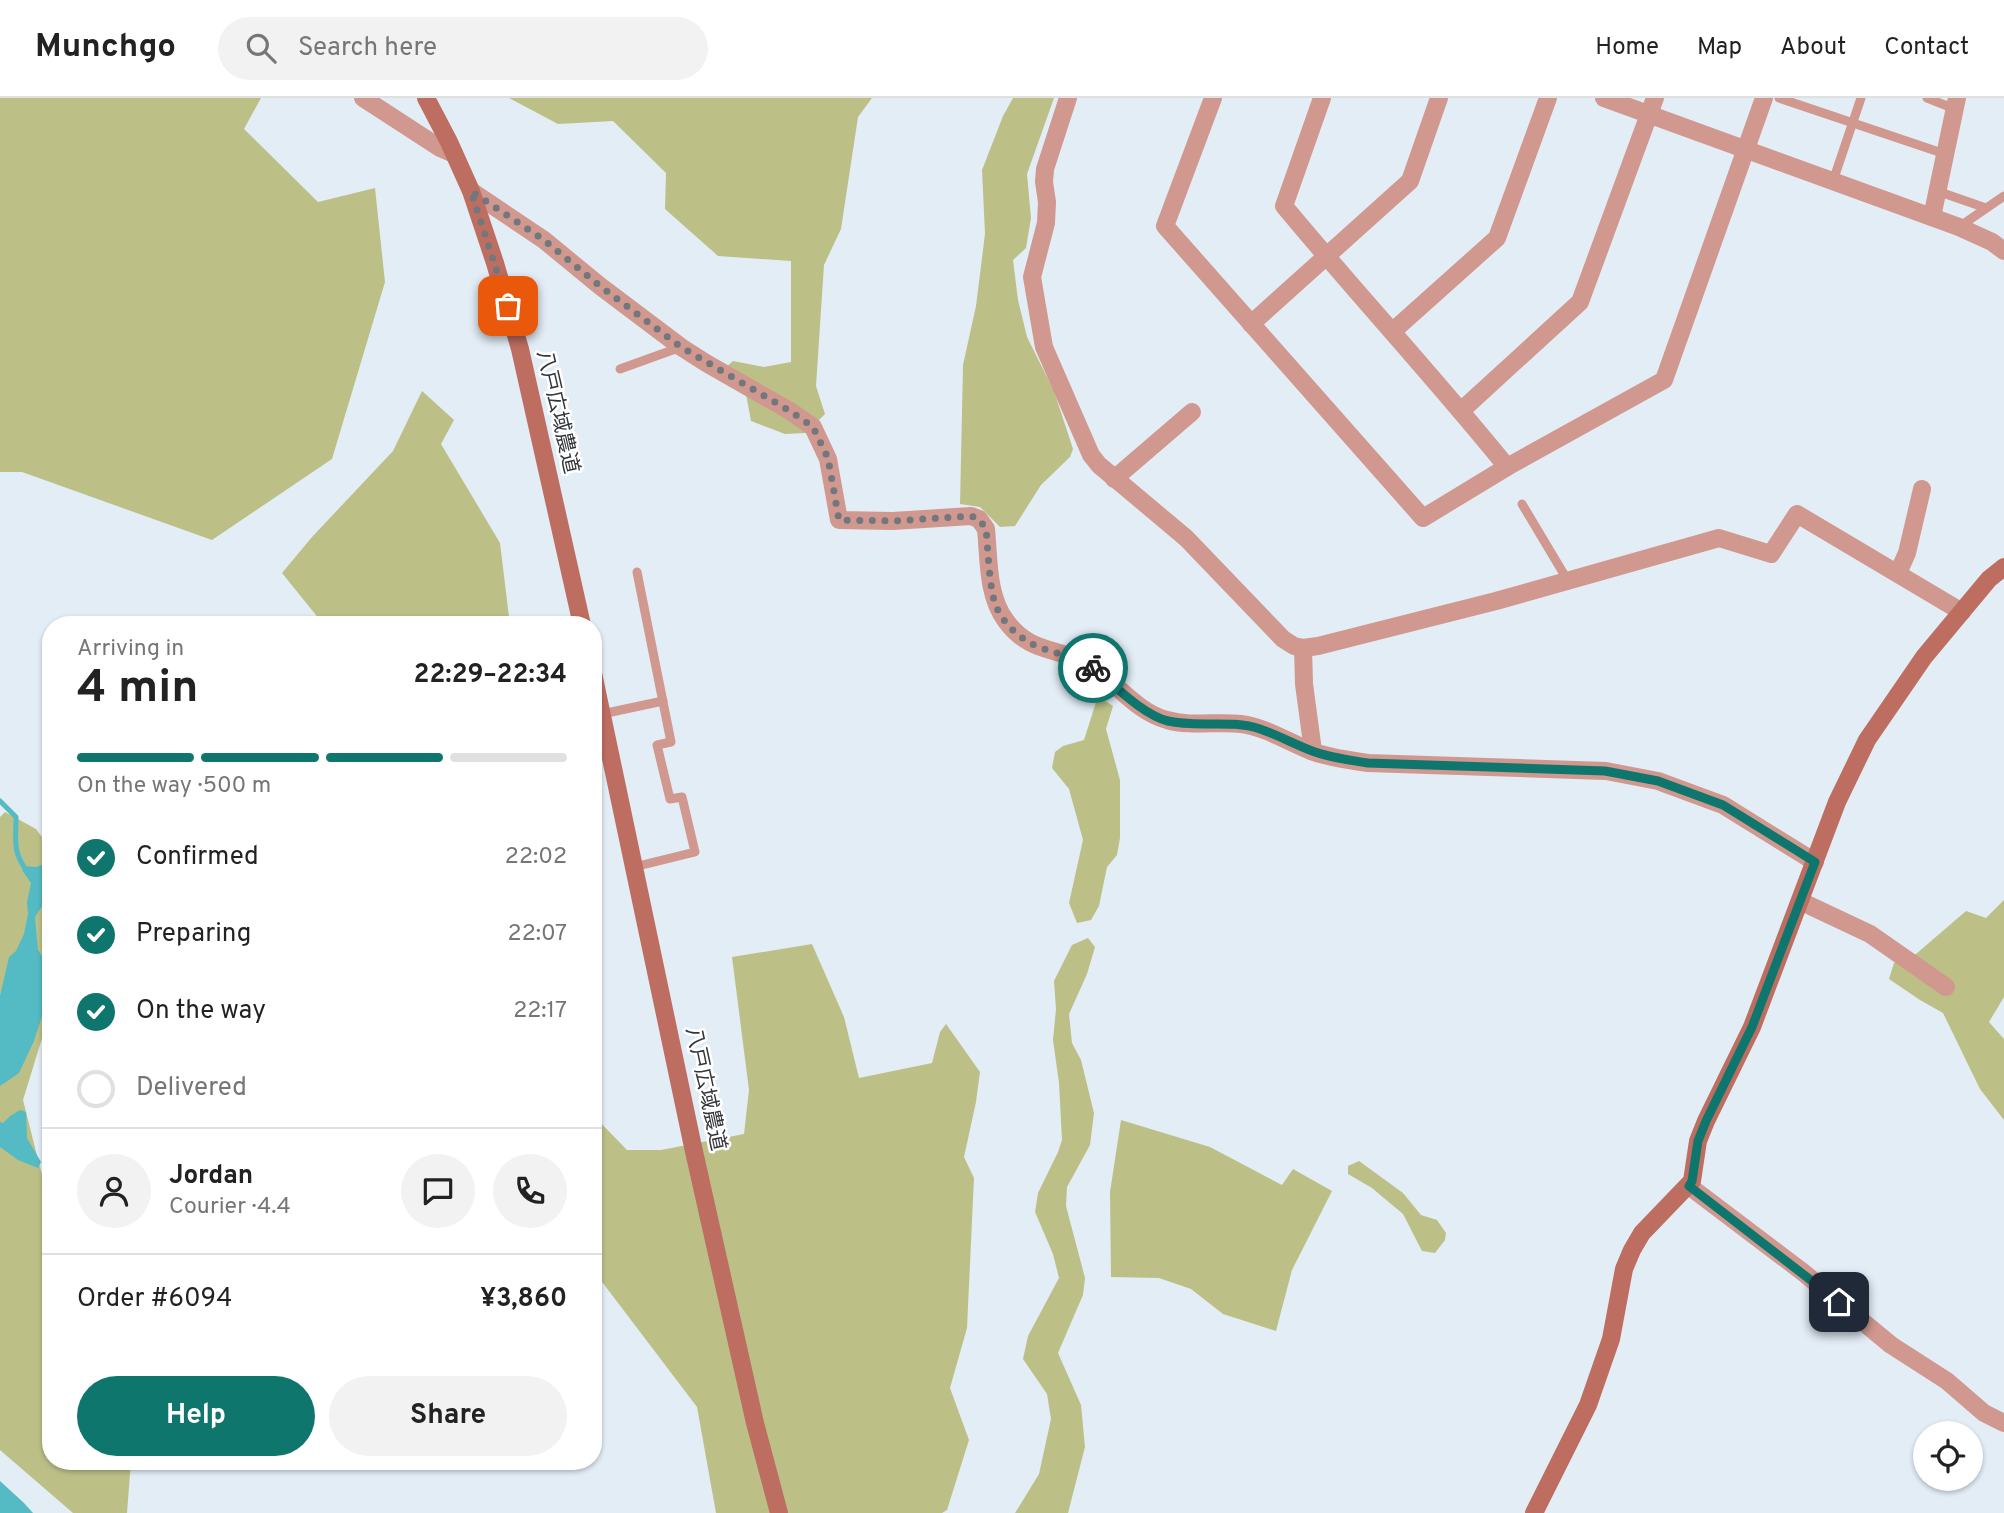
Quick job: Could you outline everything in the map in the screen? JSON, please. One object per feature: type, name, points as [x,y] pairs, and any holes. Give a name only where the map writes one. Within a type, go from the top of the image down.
[{"type":"street","points":[[363,98],[440,148],[454,154]]},
{"type":"street","name":"八戸広域農道","points":[[426,98],[471,191],[495,263],[520,349],[580,616]]},
{"type":"street","points":[[1068,98],[1045,169],[1046,223],[1032,278],[1044,347],[1091,455],[1099,465],[1186,538],[1283,639],[1294,646],[1303,648],[1496,601],[1718,538],[1771,554],[1797,514],[1962,612]]},
{"type":"street","points":[[1213,98],[1165,226],[1423,518],[1507,467],[1664,380],[1764,98]]},
{"type":"street","points":[[1322,98],[1284,206],[1462,410],[1507,467]]},
{"type":"street","points":[[1251,324],[1410,181],[1439,98]]},
{"type":"street","points":[[1393,331],[1497,239],[1548,98]]},
{"type":"street","points":[[1604,98],[1652,107],[1745,148],[1959,227],[1992,242],[2004,251]]},
{"type":"street","points":[[1932,217],[1956,103]]},
{"type":"street","points":[[1462,410],[1580,302],[1652,107]]},
{"type":"street","points":[[471,191],[544,240],[681,347],[813,427],[828,458],[839,520],[893,521],[971,516],[979,519],[986,529],[994,600],[1004,619],[1019,637],[1041,648],[1074,657],[1090,666],[1144,709],[1165,720],[1241,724],[1335,758],[1368,763],[1605,771],[1658,781],[1723,805],[1815,862]]},
{"type":"street","points":[[1114,479],[1192,412]]},
{"type":"street","points":[[1898,573],[1906,553],[1922,489]]},
{"type":"street","points":[[1534,1513],[1588,1405],[1611,1339],[1624,1269],[1632,1250],[1642,1233],[1692,1181],[1698,1141],[1752,1027],[1838,802],[1867,740],[1924,656],[1989,579],[2004,567]]},
{"type":"street","points":[[1303,648],[1304,684],[1313,751]]},
{"type":"street","name":"八戸広域農道","points":[[602,714],[752,1409],[779,1513]]},
{"type":"street","points":[[1800,901],[1870,934],[1946,987]]},
{"type":"street","points":[[1689,1186],[1804,1273],[1892,1345],[1947,1381],[1983,1413],[2004,1423]]},
{"type":"lane","points":[[1780,98],[1945,154]]},
{"type":"lane","points":[[1833,181],[1861,98]]},
{"type":"lane","points":[[1927,98],[1956,103]]},
{"type":"lane","points":[[1937,191],[1986,208]]},
{"type":"lane","points":[[1959,227],[2002,200]]},
{"type":"lane","points":[[620,369],[681,347]]},
{"type":"lane","points":[[1522,504],[1569,581]]},
{"type":"lane","points":[[634,867],[695,852],[682,797],[670,799],[657,746],[671,742],[637,572]]},
{"type":"lane","points":[[602,714],[663,701]]},
{"type":"green space","points":[[0,98],[261,98],[244,129],[318,202],[375,188],[385,282],[332,459],[212,540],[22,472],[0,472]]},
{"type":"green space","points":[[509,98],[872,98],[858,117],[841,229],[824,265],[816,386],[825,414],[806,433],[785,434],[751,421],[746,394],[724,369],[733,361],[764,367],[791,362],[791,261],[718,256],[665,209],[666,173],[613,121],[558,124]]},
{"type":"green space","points":[[1013,98],[1054,98],[1027,174],[1031,218],[1026,248],[1013,260],[1018,300],[1027,337],[1054,391],[1073,449],[1070,457],[1041,485],[1015,526],[1000,527],[980,507],[960,504],[963,365],[976,306],[985,234],[982,170]]},
{"type":"green space","points":[[422,391],[454,420],[441,444],[500,543],[509,616],[317,616],[282,573],[393,451]]},
{"type":"green space","points":[[1098,696],[1113,706],[1106,729],[1120,780],[1120,838],[1117,855],[1107,867],[1099,906],[1091,920],[1077,923],[1069,903],[1083,840],[1069,789],[1052,768],[1055,752],[1063,746],[1084,740]]},
{"type":"green space","points":[[5,812],[36,829],[42,837],[42,1038],[23,1100],[42,1175],[42,1470],[130,1470],[127,1513],[73,1513],[0,1450],[0,817]]},
{"type":"green space","points":[[2004,900],[2004,997],[1989,1022],[2004,1039],[2004,1120],[1980,1089],[1943,1013],[1889,979],[1894,963],[1916,954],[1966,911],[1986,918]]},
{"type":"green space","points":[[1088,938],[1095,947],[1087,974],[1069,1014],[1072,1043],[1081,1060],[1094,1113],[1090,1145],[1067,1187],[1066,1206],[1085,1278],[1083,1295],[1058,1353],[1081,1405],[1085,1447],[1068,1513],[1015,1513],[1039,1474],[1051,1419],[1047,1394],[1023,1359],[1028,1336],[1059,1278],[1053,1254],[1035,1212],[1038,1193],[1062,1140],[1059,1083],[1053,1040],[1056,1009],[1054,981],[1072,945]]},
{"type":"green space","points":[[812,944],[844,1017],[859,1078],[932,1063],[940,1032],[946,1024],[980,1072],[964,1157],[974,1178],[967,1328],[950,1388],[969,1440],[947,1510],[942,1513],[716,1513],[697,1407],[602,1282],[602,1124],[627,1150],[661,1150],[744,1134],[749,1090],[732,957]]},
{"type":"green space","points":[[1121,1120],[1210,1147],[1282,1185],[1293,1169],[1332,1191],[1292,1270],[1276,1331],[1223,1314],[1191,1289],[1159,1278],[1111,1277],[1110,1192]]},
{"type":"green space","points":[[1359,1161],[1403,1193],[1421,1215],[1437,1220],[1446,1233],[1445,1240],[1435,1253],[1422,1251],[1403,1214],[1372,1188],[1348,1174],[1348,1166]]},
{"type":"water","points":[[42,865],[42,906],[35,917],[38,950],[42,956],[42,1016],[19,1073],[0,1086],[0,996],[9,957],[16,951],[24,934],[28,914],[27,902],[31,883],[22,870],[24,866]]},
{"type":"water","points":[[20,1110],[26,1112],[27,1138],[41,1162],[38,1168],[18,1160],[0,1147],[0,1122],[3,1123]]},
{"type":"water","points":[[0,1481],[24,1503],[33,1513],[0,1513]]},
{"type":"waterway","points":[[0,801],[16,817],[17,852],[28,872]]},
{"type":"way so far","points":[[508,306],[471,191],[544,240],[652,327],[813,427],[828,458],[839,520],[893,521],[971,516],[979,519],[986,529],[994,600],[1004,619],[1019,637],[1041,648],[1074,657],[1093,668]]},
{"type":"route","points":[[1093,668],[1144,709],[1165,720],[1241,724],[1335,758],[1368,763],[1605,771],[1658,781],[1723,805],[1815,862],[1752,1027],[1698,1141],[1696,1163],[1689,1186],[1839,1302]]}]
